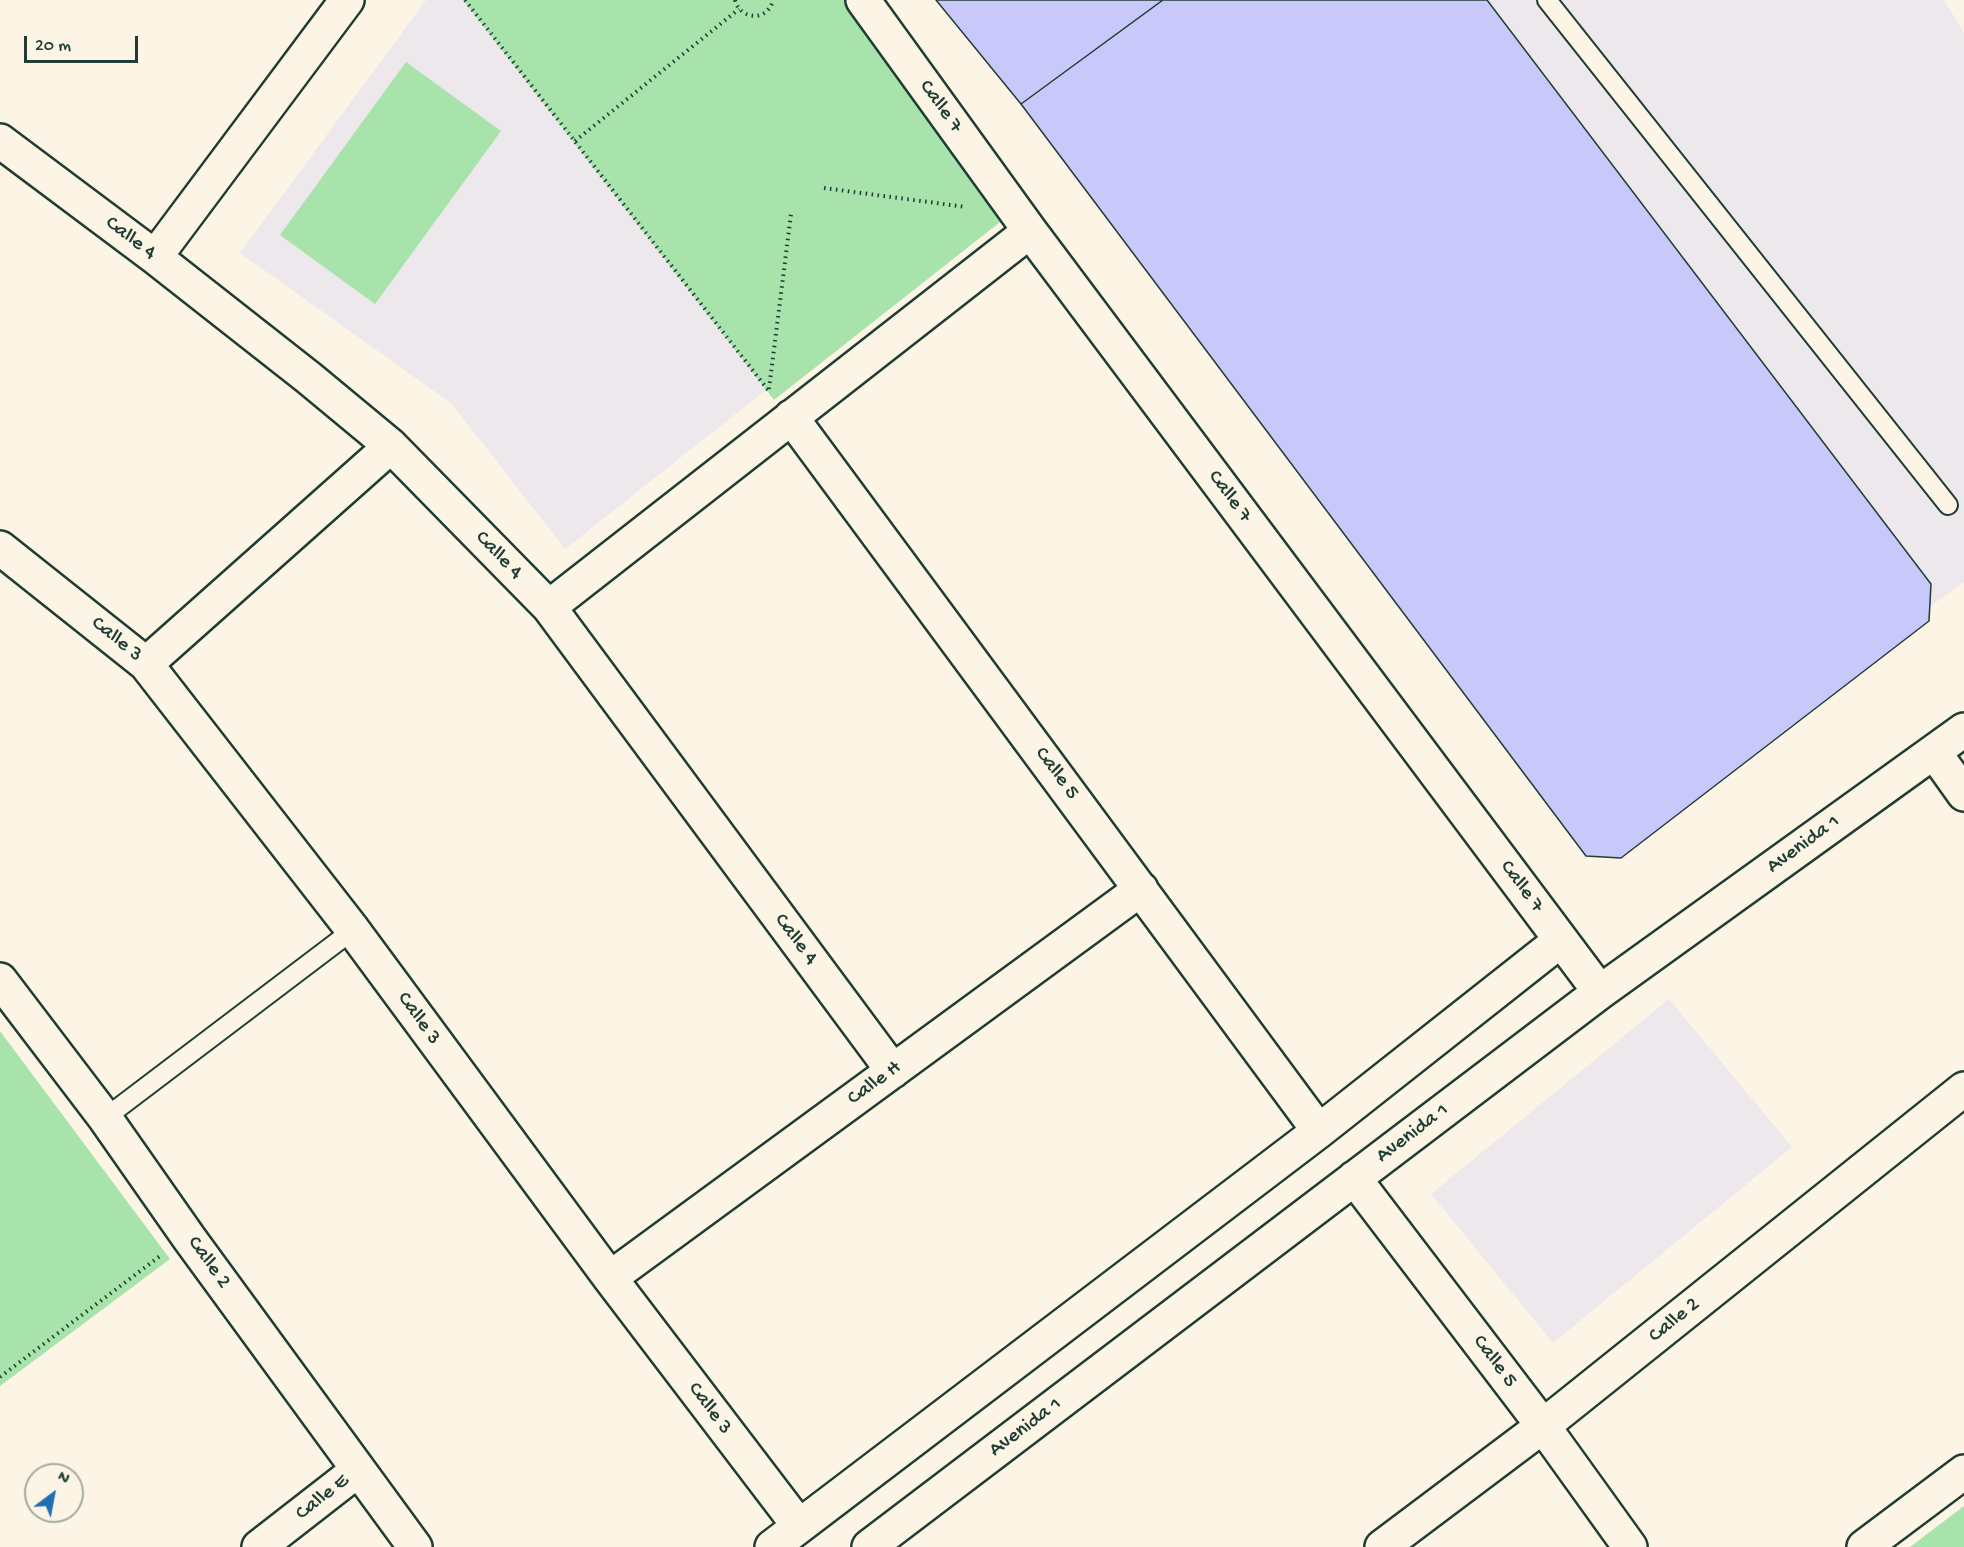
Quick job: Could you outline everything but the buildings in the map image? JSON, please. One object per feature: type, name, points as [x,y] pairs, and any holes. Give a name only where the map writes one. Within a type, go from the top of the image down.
[{"type":"street","points":[[155,257],[347,0]]},
{"type":"street","name":"Calle 7","points":[[863,0],[1030,231],[1600,992]]},
{"type":"street","name":"Calle 4","points":[[0,141],[155,257],[309,378],[390,446],[549,607],[892,1071]]},
{"type":"street","points":[[549,607],[1030,231]]},
{"type":"street","name":"Calle 5","points":[[791,417],[1319,1131]]},
{"type":"street","points":[[146,664],[390,446]]},
{"type":"street","name":"Calle 3","points":[[0,548],[146,664],[353,930],[609,1278],[799,1526]]},
{"type":"street","name":"Avenida 1","points":[[869,1547],[1600,992],[1964,730]]},
{"type":"street","points":[[1935,752],[1964,794]]},
{"type":"street","name":"Calle H","points":[[609,1278],[1141,889]]},
{"type":"street","points":[[772,1547],[1319,1131],[1561,940]]},
{"type":"street","name":"Calle 2","points":[[0,980],[105,1118],[189,1238],[415,1547]]},
{"type":"street","name":"Calle 2","points":[[1382,1547],[1543,1426],[1964,1089]]},
{"type":"street","name":"Calle 5","points":[[1354,1178],[1543,1426],[1630,1547]]},
{"type":"street","name":"Calle E","points":[[259,1547],[358,1470]]},
{"type":"street","points":[[1864,1547],[1964,1472]]},
{"type":"lane","points":[[1548,0],[1948,505]]},
{"type":"lane","points":[[105,1118],[353,930]]},
{"type":"path","points":[[465,0],[769,392]]},
{"type":"path","points":[[735,0],[736,6],[744,14],[755,17],[766,12],[772,0]]},
{"type":"path","points":[[575,141],[739,9]]},
{"type":"path","points":[[824,188],[973,208]]},
{"type":"path","points":[[769,392],[791,214]]},
{"type":"path","points":[[769,392],[778,384]]},
{"type":"path","points":[[0,1377],[161,1255],[189,1238]]},
{"type":"shaded area","points":[[426,0],[463,0],[766,390],[565,549],[452,404],[240,253]]},
{"type":"shaded area","points":[[945,0],[1944,0],[1964,33],[1964,582],[1591,847]]},
{"type":"shaded area","points":[[1669,999],[1792,1147],[1553,1343],[1431,1194]]},
{"type":"green space","points":[[463,0],[844,0],[1009,215],[774,400]]},
{"type":"green space","points":[[406,62],[501,131],[375,304],[280,235]]},
{"type":"green space","points":[[0,1031],[170,1259],[0,1386]]},
{"type":"green space","points":[[1964,1506],[1964,1547],[1910,1547]]}]
